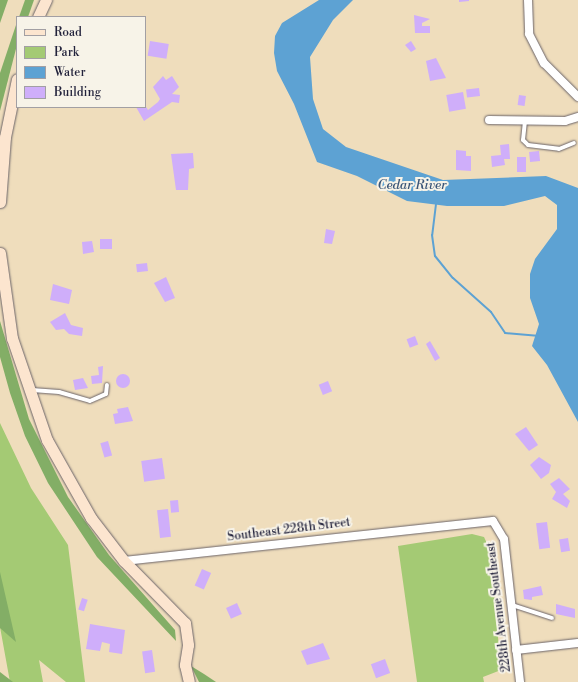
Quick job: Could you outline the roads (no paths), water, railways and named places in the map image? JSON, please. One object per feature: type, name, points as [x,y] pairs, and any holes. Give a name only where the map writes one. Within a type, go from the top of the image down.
[{"type":"street","points":[[38,16],[46,0]]},
{"type":"street","points":[[528,0],[529,34],[544,63],[578,97]]},
{"type":"street","points":[[0,202],[5,137],[16,84]]},
{"type":"street","points":[[488,120],[526,119],[565,121],[578,117]]},
{"type":"street","points":[[0,254],[12,338],[27,390],[62,471],[91,518],[124,561],[185,623],[188,645],[185,665],[189,682]]},
{"type":"street","name":"228th Avenue Southeast","points":[[457,523],[489,520],[502,531],[520,682]]},
{"type":"street","name":"Southeast 228th Street","points":[[124,561],[457,523]]},
{"type":"street","points":[[516,650],[578,643]]},
{"type":"lane","points":[[526,119],[523,140],[528,145],[559,149],[574,143]]},
{"type":"lane","points":[[27,390],[59,392],[90,401],[106,394],[107,385]]},
{"type":"lane","points":[[512,605],[552,618]]},
{"type":"water","name":"Cedar River","points":[[319,0],[353,0],[333,20],[310,57],[313,99],[323,129],[346,147],[443,180],[546,176],[578,188],[578,422],[547,365],[532,346],[539,324],[530,298],[530,274],[535,259],[557,229],[557,205],[545,196],[504,206],[447,206],[407,201],[357,176],[317,162],[294,104],[277,71],[274,53],[275,36],[282,23]]},
{"type":"waterway","points":[[436,204],[432,235],[435,256],[453,278],[491,312],[505,333],[537,336]]}]
